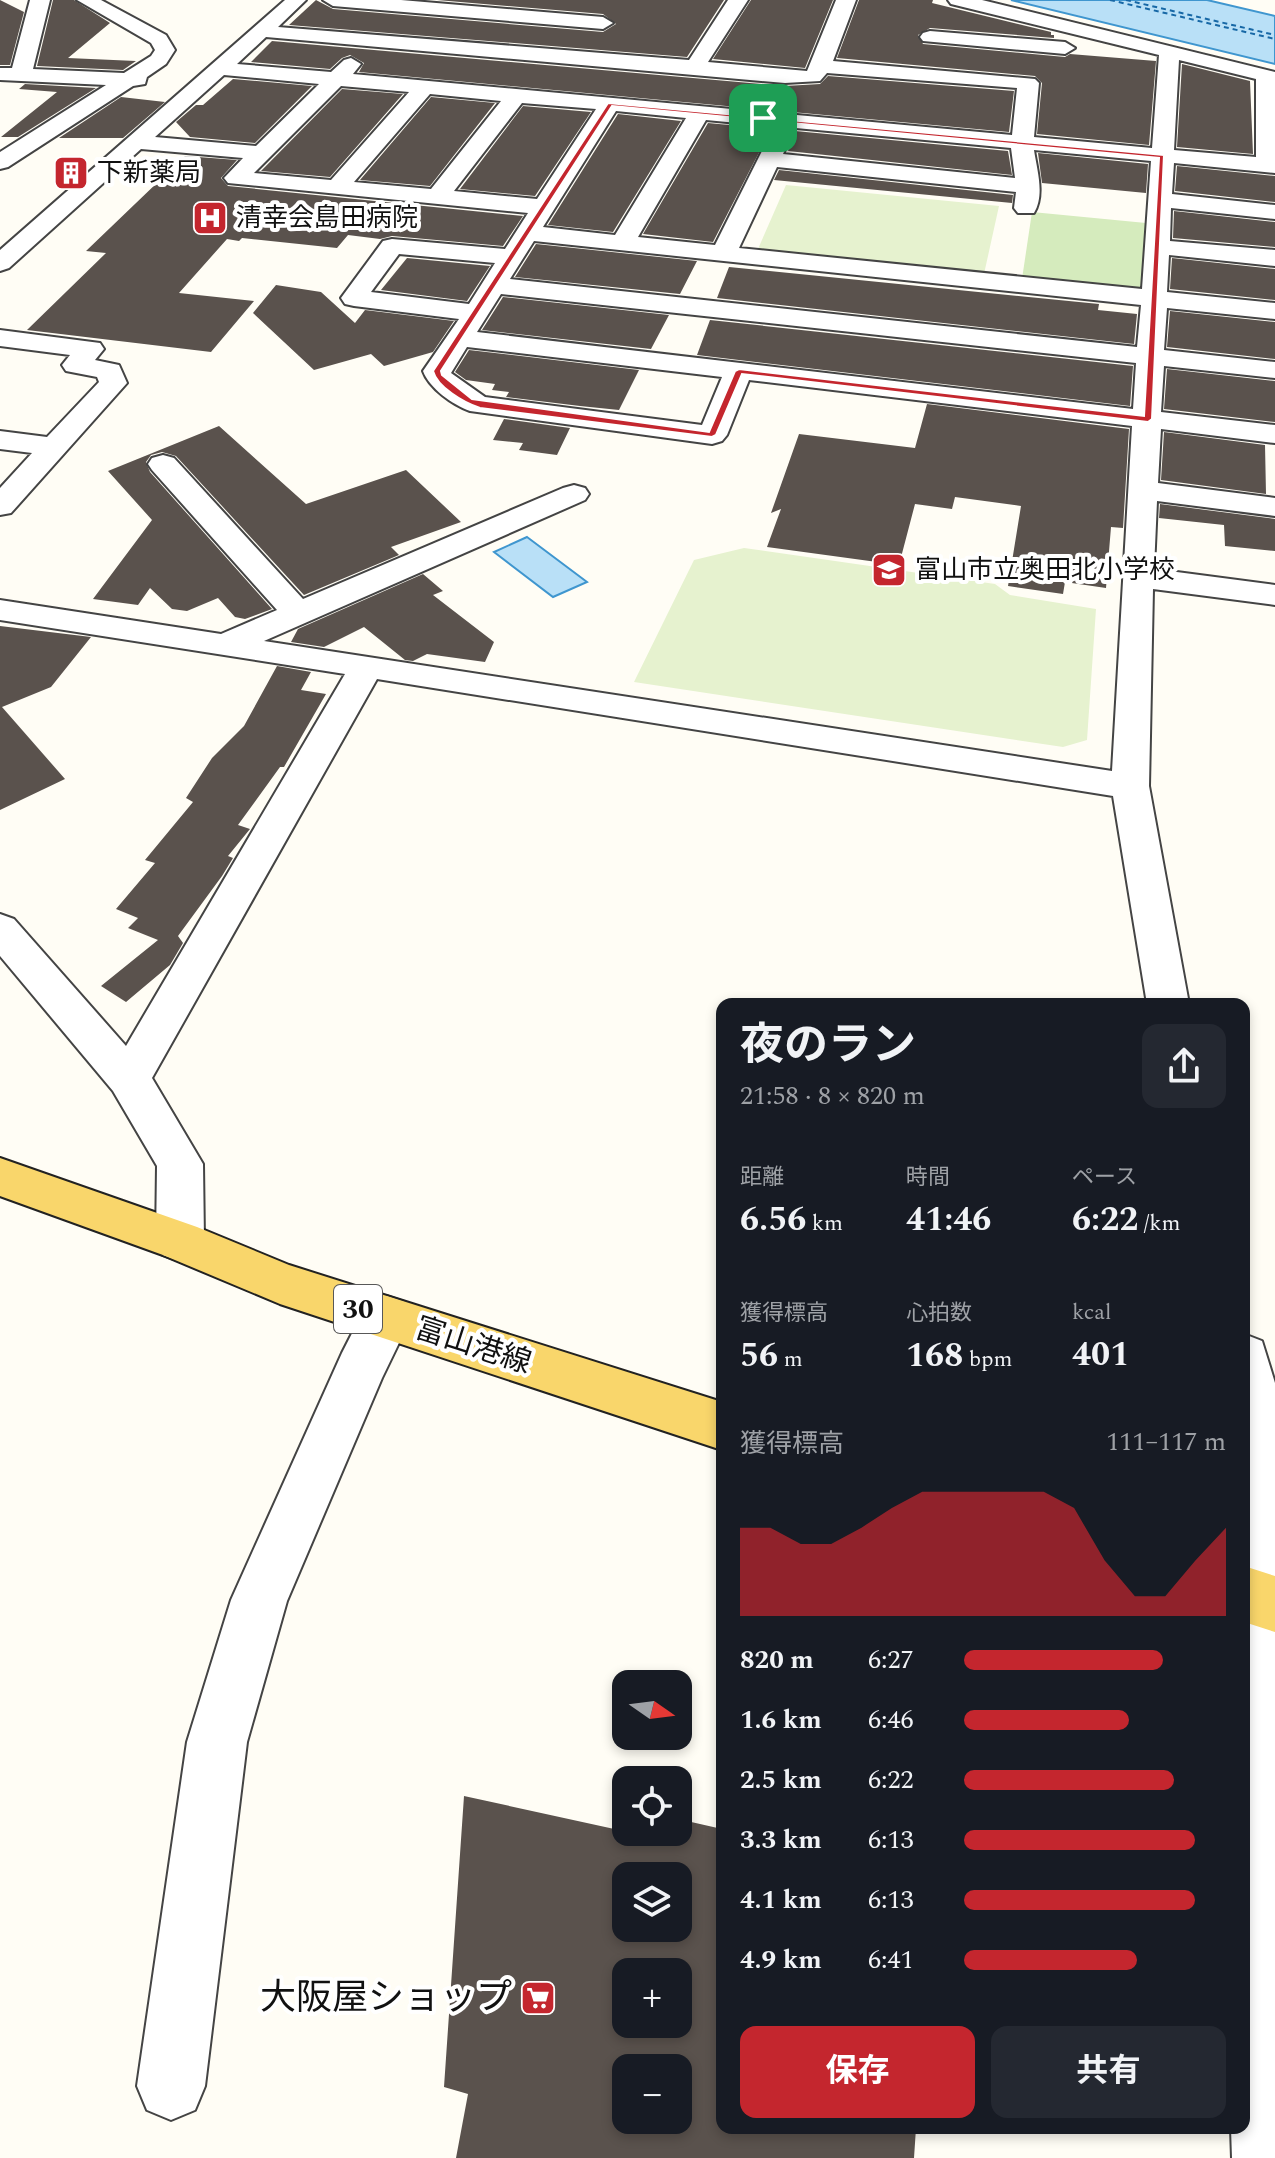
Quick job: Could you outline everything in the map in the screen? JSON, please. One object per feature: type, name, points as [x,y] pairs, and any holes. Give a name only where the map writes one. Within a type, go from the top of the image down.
[{"type":"main road","name":"富山港線","points":[[0,1177],[180,1241],[280,1283],[716,1424]]},
{"type":"street","points":[[40,0],[11,74],[166,81],[209,76],[336,79],[775,120],[898,124],[1022,144],[1271,166],[1271,77],[958,0]]},
{"type":"street","points":[[0,162],[132,80],[159,60],[165,50],[159,39],[87,0]]},
{"type":"street","points":[[0,263],[296,0]]},
{"type":"street","points":[[333,0],[510,7],[607,17],[547,98]]},
{"type":"street","points":[[695,67],[738,0]]},
{"type":"street","points":[[260,31],[813,77],[821,66],[846,0]]},
{"type":"street","points":[[915,80],[944,0]]},
{"type":"street","points":[[412,3],[236,178],[543,207]]},
{"type":"street","points":[[337,187],[473,50],[510,7]]},
{"type":"street","points":[[930,37],[1070,48],[1068,27]]},
{"type":"street","points":[[1167,998],[1130,786],[1137,577],[1169,53]]},
{"type":"street","points":[[771,160],[1027,197],[1022,144],[1028,83],[915,80],[821,66]]},
{"type":"street","points":[[724,253],[771,160],[775,120],[785,77]]},
{"type":"street","points":[[437,197],[517,95]]},
{"type":"street","points":[[610,104],[437,371],[438,376],[469,401],[480,405],[712,435],[739,371]]},
{"type":"street","points":[[622,243],[700,112]]},
{"type":"street","points":[[136,142],[262,153]]},
{"type":"street","points":[[1160,200],[1275,212]]},
{"type":"street","points":[[527,233],[1275,311]]},
{"type":"street","points":[[475,313],[354,298],[392,246],[512,257]]},
{"type":"street","points":[[1159,247],[1275,258]]},
{"type":"street","points":[[810,380],[848,267]]},
{"type":"street","points":[[493,285],[1275,370]]},
{"type":"street","points":[[0,338],[90,349],[76,365],[109,371],[113,383],[0,506]]},
{"type":"street","points":[[460,338],[1275,434]]},
{"type":"street","points":[[0,440],[54,447]]},
{"type":"street","points":[[163,464],[298,613]]},
{"type":"street","points":[[1143,490],[1275,507]]},
{"type":"street","points":[[225,645],[574,494]]},
{"type":"street","points":[[1137,577],[1275,595]]},
{"type":"street","points":[[0,610],[1130,786]]},
{"type":"street","points":[[129,1079],[366,668]]},
{"type":"street","points":[[0,929],[129,1079],[180,1164],[180,1241]]},
{"type":"street","points":[[171,2086],[217,1742],[259,1600],[360,1369],[386,1318]]},
{"type":"street","points":[[1250,1385],[1275,1501],[1263,1600],[1258,1710],[1266,2158]]},
{"type":"green space","points":[[786,185],[999,206],[984,274],[758,249]]},
{"type":"green space","points":[[1032,212],[1146,223],[1144,291],[1022,279]]},
{"type":"green space","points":[[744,548],[995,584],[1010,595],[1096,609],[1087,740],[1063,747],[634,682],[694,560]]},
{"type":"water","points":[[1011,0],[1207,0],[1275,16],[1275,64]]},
{"type":"water","points":[[527,537],[587,582],[553,597],[494,552]]},
{"type":"building","points":[[0,0],[24,12],[10,65],[0,65]]},
{"type":"building","points":[[53,0],[74,0],[110,23],[68,58],[136,61],[123,70],[37,66]]},
{"type":"building","points":[[316,0],[333,9],[603,32],[616,24],[603,14],[437,0],[724,0],[687,57],[289,25]]},
{"type":"building","points":[[751,0],[833,0],[805,68],[713,59]]},
{"type":"building","points":[[859,0],[933,0],[932,3],[1054,35],[1054,38],[930,28],[918,35],[923,44],[1065,57],[1070,54],[1156,61],[1149,145],[1037,134],[1042,83],[1035,76],[837,58]]},
{"type":"building","points":[[272,41],[785,86],[820,84],[828,76],[1014,91],[1009,132],[359,72],[364,63],[350,55],[330,69],[251,62]]},
{"type":"building","points":[[1182,64],[1250,81],[1253,154],[1177,147]]},
{"type":"building","points":[[233,79],[312,86],[255,143],[190,137],[176,122],[196,105],[203,105]]},
{"type":"building","points":[[25,84],[96,88],[18,137],[1,137],[57,92],[19,89]]},
{"type":"building","points":[[342,89],[403,94],[330,177],[261,171]]},
{"type":"building","points":[[121,97],[165,102],[123,138],[59,138]]},
{"type":"building","points":[[431,97],[495,103],[430,186],[360,180]]},
{"type":"building","points":[[523,106],[591,112],[535,196],[460,189]]},
{"type":"building","points":[[618,114],[681,121],[613,232],[548,225]]},
{"type":"building","points":[[708,123],[771,129],[713,242],[643,234]]},
{"type":"building","points":[[795,131],[1008,151],[1012,175],[788,151]]},
{"type":"building","points":[[1038,153],[1148,164],[1146,193],[1042,183]]},
{"type":"building","points":[[185,156],[237,160],[221,178],[228,186],[523,216],[503,246],[392,236],[380,239],[348,235],[337,248],[227,239],[179,293],[254,301],[211,352],[27,330],[106,253],[86,251]]},
{"type":"building","points":[[1177,166],[1275,176],[1275,202],[1175,191]]},
{"type":"building","points":[[779,170],[1013,195],[1012,203],[774,180]]},
{"type":"building","points":[[1174,211],[1275,222],[1275,247],[1173,238]]},
{"type":"building","points":[[536,244],[697,261],[680,294],[515,277]]},
{"type":"building","points":[[407,258],[490,266],[467,301],[381,290]]},
{"type":"building","points":[[1172,258],[1275,269],[1275,300],[1170,289]]},
{"type":"building","points":[[729,267],[1099,304],[1098,310],[1137,314],[1134,344],[717,298]]},
{"type":"building","points":[[276,285],[321,292],[355,323],[365,310],[454,321],[433,352],[384,366],[371,354],[314,370],[253,313]]},
{"type":"building","points":[[503,297],[669,315],[651,349],[482,330]]},
{"type":"building","points":[[1170,311],[1275,322],[1275,359],[1167,347]]},
{"type":"building","points":[[710,320],[1133,366],[1130,406],[697,355]]},
{"type":"building","points":[[469,350],[639,370],[619,410],[580,406],[506,397],[509,392],[492,390],[495,384],[466,380],[455,372]]},
{"type":"building","points":[[1167,369],[1275,381],[1275,422],[1164,409]]},
{"type":"building","points":[[927,404],[1129,429],[1123,528],[1111,527],[1106,588],[1065,582],[1063,594],[1008,586],[1021,506],[955,497],[952,509],[915,504],[899,565],[767,547],[781,509],[771,513],[799,434],[915,448]]},
{"type":"building","points":[[504,419],[570,428],[557,455],[519,450],[523,443],[493,440]]},
{"type":"building","points":[[219,426],[306,504],[406,470],[461,522],[391,547],[399,555],[304,595],[176,456],[162,452],[151,455],[146,462],[150,472],[272,609],[245,619],[235,617],[218,598],[187,611],[172,609],[150,588],[138,605],[93,599],[152,520],[108,471]]},
{"type":"building","points":[[1164,432],[1265,445],[1266,494],[1161,480]]},
{"type":"building","points":[[1160,504],[1275,519],[1275,551],[1225,546],[1224,525],[1159,518]]},
{"type":"building","points":[[423,574],[443,591],[433,595],[494,642],[485,662],[427,654],[413,661],[405,660],[364,627],[324,647],[291,642],[298,629]]},
{"type":"building","points":[[0,626],[91,637],[51,687],[2,707],[65,779],[0,810]]},
{"type":"building","points":[[277,666],[311,672],[301,690],[326,694],[284,767],[280,767],[238,825],[250,829],[228,856],[233,858],[222,876],[178,936],[183,943],[170,965],[126,1002],[101,986],[158,940],[128,928],[138,918],[116,909],[155,863],[145,860],[193,802],[186,798],[212,758],[244,726]]},
{"type":"building","name":"大阪屋ショップ","points":[[464,1796],[612,1828],[612,1846],[692,1846],[692,1822],[716,1828],[716,2134],[916,2134],[914,2158],[456,2158],[468,2094],[444,2087]]},
{"type":"ferry route","points":[[1110,0],[1275,39]]},
{"type":"ferry route","points":[[1126,0],[1275,35]]},
{"type":"place","name":"下新薬局","points":[[71,173]]},
{"type":"place","name":"清幸会島田病院","points":[[210,218]]},
{"type":"place","name":"富山市立奥田北小学校","points":[[889,570]]},
{"type":"place","name":"大阪屋ショップ","points":[[538,1998]]},
{"type":"route","points":[[610,104],[763,118],[1162,157],[1148,419],[739,371],[712,435],[480,405],[469,401],[438,376],[437,371],[610,104]]}]
